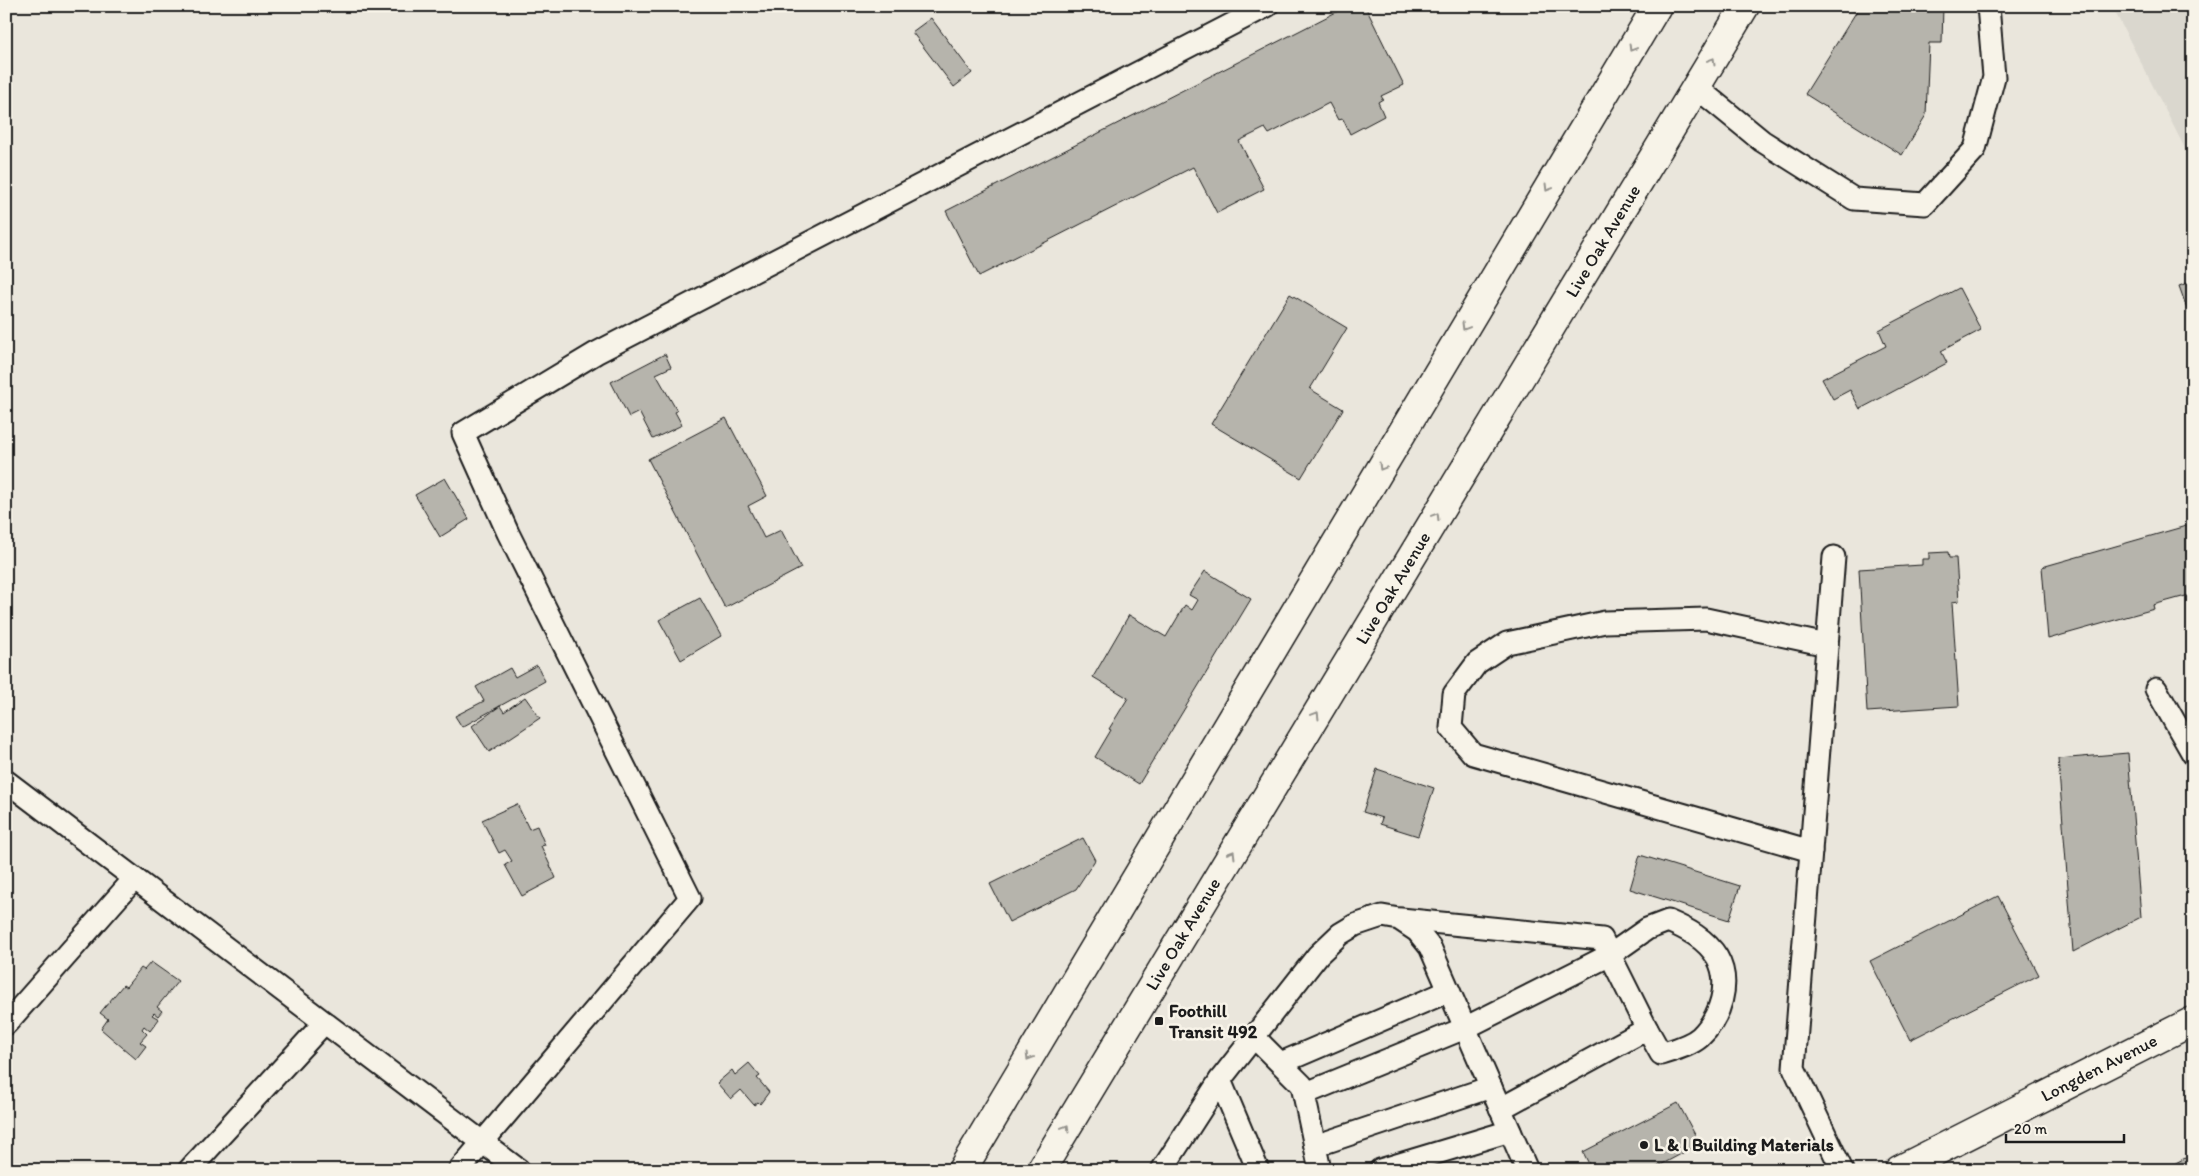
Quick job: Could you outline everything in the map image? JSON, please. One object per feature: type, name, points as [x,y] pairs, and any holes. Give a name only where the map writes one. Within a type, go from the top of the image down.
[{"type":"main road","points":[[962,1170],[1657,6]]},
{"type":"main road","name":"Live Oak Avenue","points":[[1041,1170],[1746,6]]},
{"type":"main road","name":"Longden Avenue","points":[[1899,1170],[2193,1021]]},
{"type":"lane","points":[[459,1170],[690,898],[508,533],[463,433],[596,353],[1267,6]]},
{"type":"lane","points":[[1696,87],[1762,142],[1854,198],[1925,204],[1975,149],[1994,77],[1988,6]]},
{"type":"lane","points":[[1834,557],[1794,1068],[1842,1170]]},
{"type":"lane","points":[[1811,851],[1473,754],[1451,728],[1454,694],[1477,663],[1507,644],[1605,622],[1706,620],[1827,645]]},
{"type":"lane","points":[[2156,689],[2193,754]]},
{"type":"lane","points":[[6,781],[519,1170]]},
{"type":"lane","points":[[6,1024],[134,879]]},
{"type":"lane","points":[[1162,1170],[1220,1080],[1318,956],[1340,934],[1370,918],[1382,916],[1602,939],[1610,955],[1647,1029],[1661,1054],[1699,1038],[1717,1015],[1723,996],[1718,958],[1706,943],[1685,928],[1668,921],[1647,929],[1610,955],[1465,1028],[1304,1094]]},
{"type":"lane","points":[[1399,919],[1417,931],[1430,947],[1526,1170]]},
{"type":"lane","points":[[1280,1064],[1449,991]]},
{"type":"lane","points":[[188,1170],[324,1023]]},
{"type":"lane","points":[[1500,1109],[1647,1029]]},
{"type":"lane","points":[[1254,1037],[1302,1085],[1320,1170]]},
{"type":"lane","points":[[1220,1080],[1258,1170]]},
{"type":"lane","points":[[1315,1146],[1491,1087]]},
{"type":"lane","points":[[1380,1170],[1510,1131]]},
{"type":"shaded area","points":[[2112,6],[2193,6],[2193,164]]},
{"type":"building","points":[[1348,6],[1365,6],[1404,85],[1381,96],[1383,99],[1378,102],[1384,116],[1350,134],[1343,119],[1338,120],[1329,103],[1269,134],[1265,128],[1239,141],[1264,189],[1217,213],[1193,167],[979,276],[946,211]]},
{"type":"building","points":[[1860,6],[1943,6],[1942,43],[1929,43],[1926,115],[1902,155],[1805,94]]},
{"type":"building","points":[[931,18],[972,73],[954,87],[912,32]]},
{"type":"building","points":[[2193,281],[2193,325],[2179,286]]},
{"type":"building","points":[[1959,288],[1981,330],[1941,351],[1947,363],[1860,409],[1850,390],[1833,399],[1822,379],[1886,346],[1879,330]]},
{"type":"building","points":[[1290,294],[1347,328],[1310,389],[1343,409],[1301,478],[1211,424]]},
{"type":"building","points":[[665,354],[671,367],[656,374],[677,411],[675,412],[682,425],[653,439],[639,412],[629,417],[611,382]]},
{"type":"building","points":[[726,418],[767,496],[748,506],[764,538],[781,530],[801,568],[725,608],[648,459]]},
{"type":"building","points":[[445,478],[469,519],[440,537],[415,495]]},
{"type":"building","points":[[2193,524],[2193,594],[2153,605],[2154,609],[2048,639],[2042,567]]},
{"type":"building","points":[[1948,552],[1949,558],[1956,558],[1959,601],[1952,602],[1959,706],[1867,712],[1859,569],[1922,565],[1922,559],[1929,559],[1929,553]]},
{"type":"building","points":[[1205,571],[1251,599],[1139,784],[1095,757],[1128,698],[1093,677],[1129,615],[1166,637],[1185,605],[1192,610],[1198,600],[1189,595]]},
{"type":"building","points":[[700,598],[721,636],[681,660],[659,620]]},
{"type":"building","points":[[537,665],[545,681],[462,727],[455,716],[484,701],[476,687],[510,668],[515,677]]},
{"type":"building","points":[[525,697],[540,718],[489,752],[472,726],[500,706],[504,712]]},
{"type":"building","points":[[2128,753],[2141,917],[2073,952],[2058,759]]},
{"type":"building","points":[[1377,769],[1434,788],[1418,836],[1380,824],[1382,818],[1363,812]]},
{"type":"building","points":[[517,804],[529,829],[537,826],[545,845],[541,846],[556,878],[522,896],[505,865],[512,861],[505,850],[499,853],[482,820]]},
{"type":"building","points":[[1083,838],[1095,860],[1076,889],[1009,922],[990,884]]},
{"type":"building","points":[[1640,855],[1740,886],[1729,920],[1630,889]]},
{"type":"building","points":[[1998,896],[2039,975],[1910,1040],[1870,961]]},
{"type":"building","points":[[151,962],[178,981],[157,1007],[162,1011],[158,1016],[154,1013],[152,1015],[159,1019],[150,1031],[144,1026],[142,1029],[147,1034],[140,1042],[146,1046],[136,1059],[101,1029],[108,1019],[100,1013],[123,985],[126,987],[141,968],[144,970]]},
{"type":"building","points":[[749,1063],[760,1076],[757,1078],[769,1092],[760,1104],[758,1102],[754,1105],[741,1090],[731,1099],[717,1083],[732,1070],[735,1075]]},
{"type":"building","points":[[1678,1103],[1700,1144],[1651,1170],[1592,1170],[1583,1152]]},
{"type":"building","points":[[2193,1154],[2193,1170],[2162,1170]]},
{"type":"place","name":"Foothill Transit 492","points":[[1159,1021]]},
{"type":"place","name":"L & l Building Materials","points":[[1644,1145]]}]
